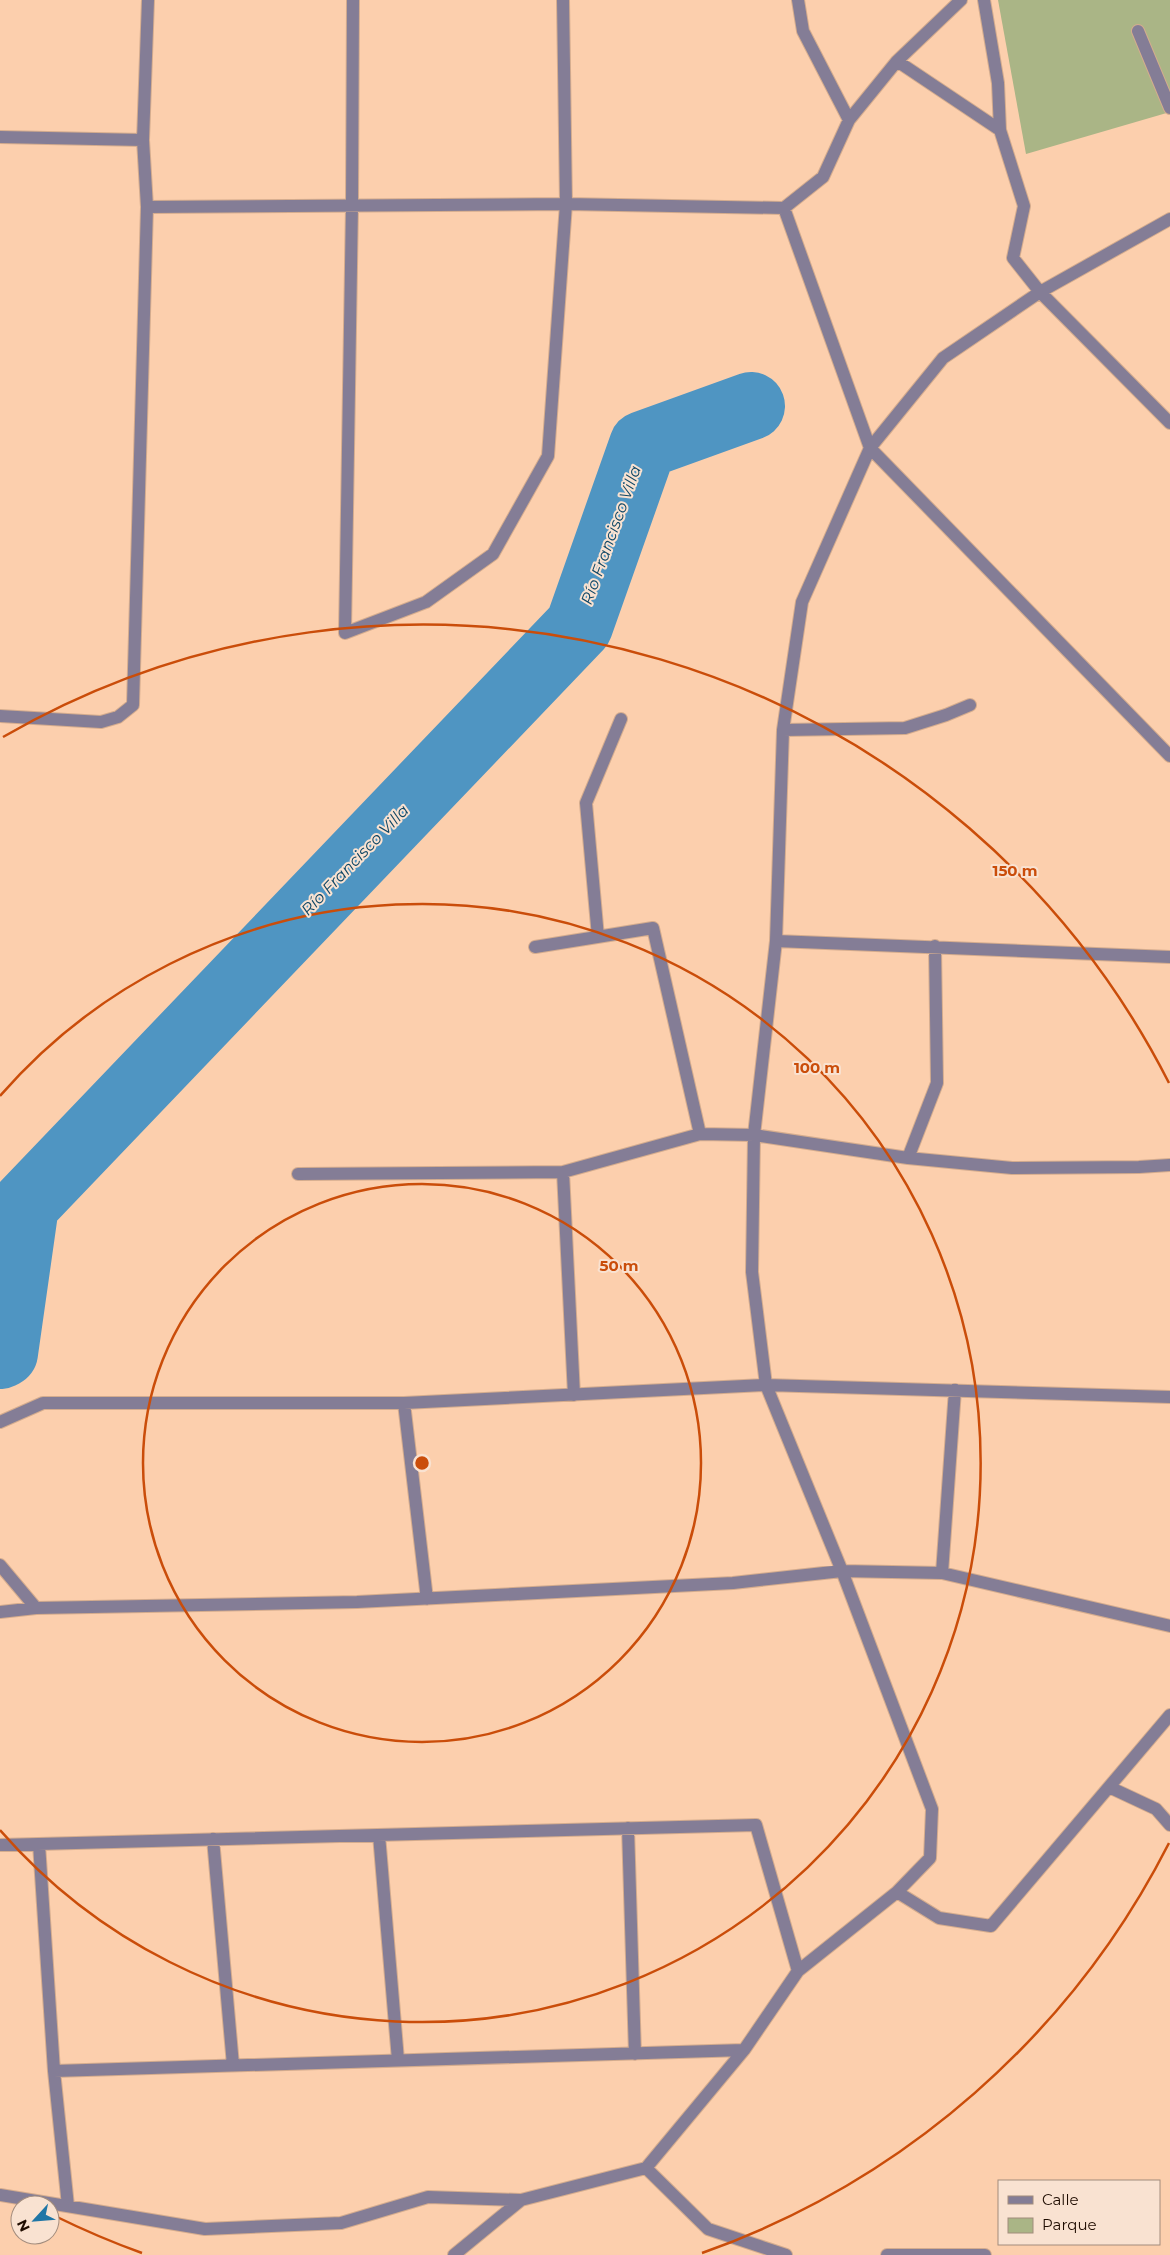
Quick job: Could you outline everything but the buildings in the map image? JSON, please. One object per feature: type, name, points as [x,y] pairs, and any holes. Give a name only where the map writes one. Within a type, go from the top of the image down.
[{"type":"street","points":[[0,716],[101,722],[118,717],[133,704],[147,207],[143,140],[148,0]]},
{"type":"street","points":[[353,0],[352,205],[345,633],[426,602],[494,554],[548,456],[566,204],[563,0]]},
{"type":"street","points":[[798,0],[803,31],[848,120]]},
{"type":"street","points":[[147,207],[566,204],[784,208],[823,177],[848,120],[897,60],[961,0]]},
{"type":"street","points":[[984,0],[998,83],[1000,130],[1024,206],[1013,258],[1040,292],[1170,423]]},
{"type":"street","points":[[1138,31],[1170,108]]},
{"type":"street","points":[[897,60],[1000,130]]},
{"type":"street","points":[[0,137],[143,140]]},
{"type":"street","points":[[784,208],[870,448],[1170,756]]},
{"type":"street","points":[[0,2195],[205,2229],[341,2222],[428,2198],[521,2200],[646,2168],[744,2050],[798,1971],[897,1892],[930,1858],[932,1809],[842,1571],[766,1385],[752,1272],[754,1135],[776,941],[783,730],[802,602],[870,448],[943,358],[1040,292],[1170,219]]},
{"type":"street","points":[[783,730],[905,728],[970,705]]},
{"type":"street","points":[[598,937],[586,802],[621,719]]},
{"type":"street","points":[[535,947],[653,928],[700,1134]]},
{"type":"street","points":[[776,941],[1170,957]]},
{"type":"street","points":[[908,1158],[937,1083],[935,946]]},
{"type":"street","points":[[298,1174],[563,1172],[700,1134],[754,1135],[908,1158],[1012,1168],[1170,1165]]},
{"type":"street","points":[[563,1172],[574,1395]]},
{"type":"street","points":[[0,1422],[43,1402],[404,1403],[766,1385],[1170,1397]]},
{"type":"street","points":[[942,1573],[956,1390]]},
{"type":"street","points":[[404,1403],[427,1599]]},
{"type":"street","points":[[0,1565],[36,1608]]},
{"type":"street","points":[[0,1612],[36,1608],[427,1599],[733,1583],[842,1571],[942,1573],[1170,1626]]},
{"type":"street","points":[[897,1892],[939,1918],[990,1926],[1170,1715]]},
{"type":"street","points":[[1109,1787],[1156,1809],[1170,1825]]},
{"type":"street","points":[[0,1844],[756,1825],[798,1971]]},
{"type":"street","points":[[628,1828],[634,2054]]},
{"type":"street","points":[[379,1835],[398,2060]]},
{"type":"street","points":[[213,1840],[233,2065]]},
{"type":"street","points":[[39,1844],[54,2071],[68,2206]]},
{"type":"street","points":[[54,2071],[744,2050]]},
{"type":"street","points":[[646,2168],[708,2229],[786,2255]]},
{"type":"street","points":[[454,2255],[521,2200]]},
{"type":"street","points":[[887,2255],[985,2255]]},
{"type":"green space","points":[[998,0],[1170,0],[1170,112],[1026,154]]},
{"type":"waterway","name":"Río Francisco Villa","points":[[0,1355],[4,1353],[25,1205],[579,626],[643,445],[751,406]]}]
